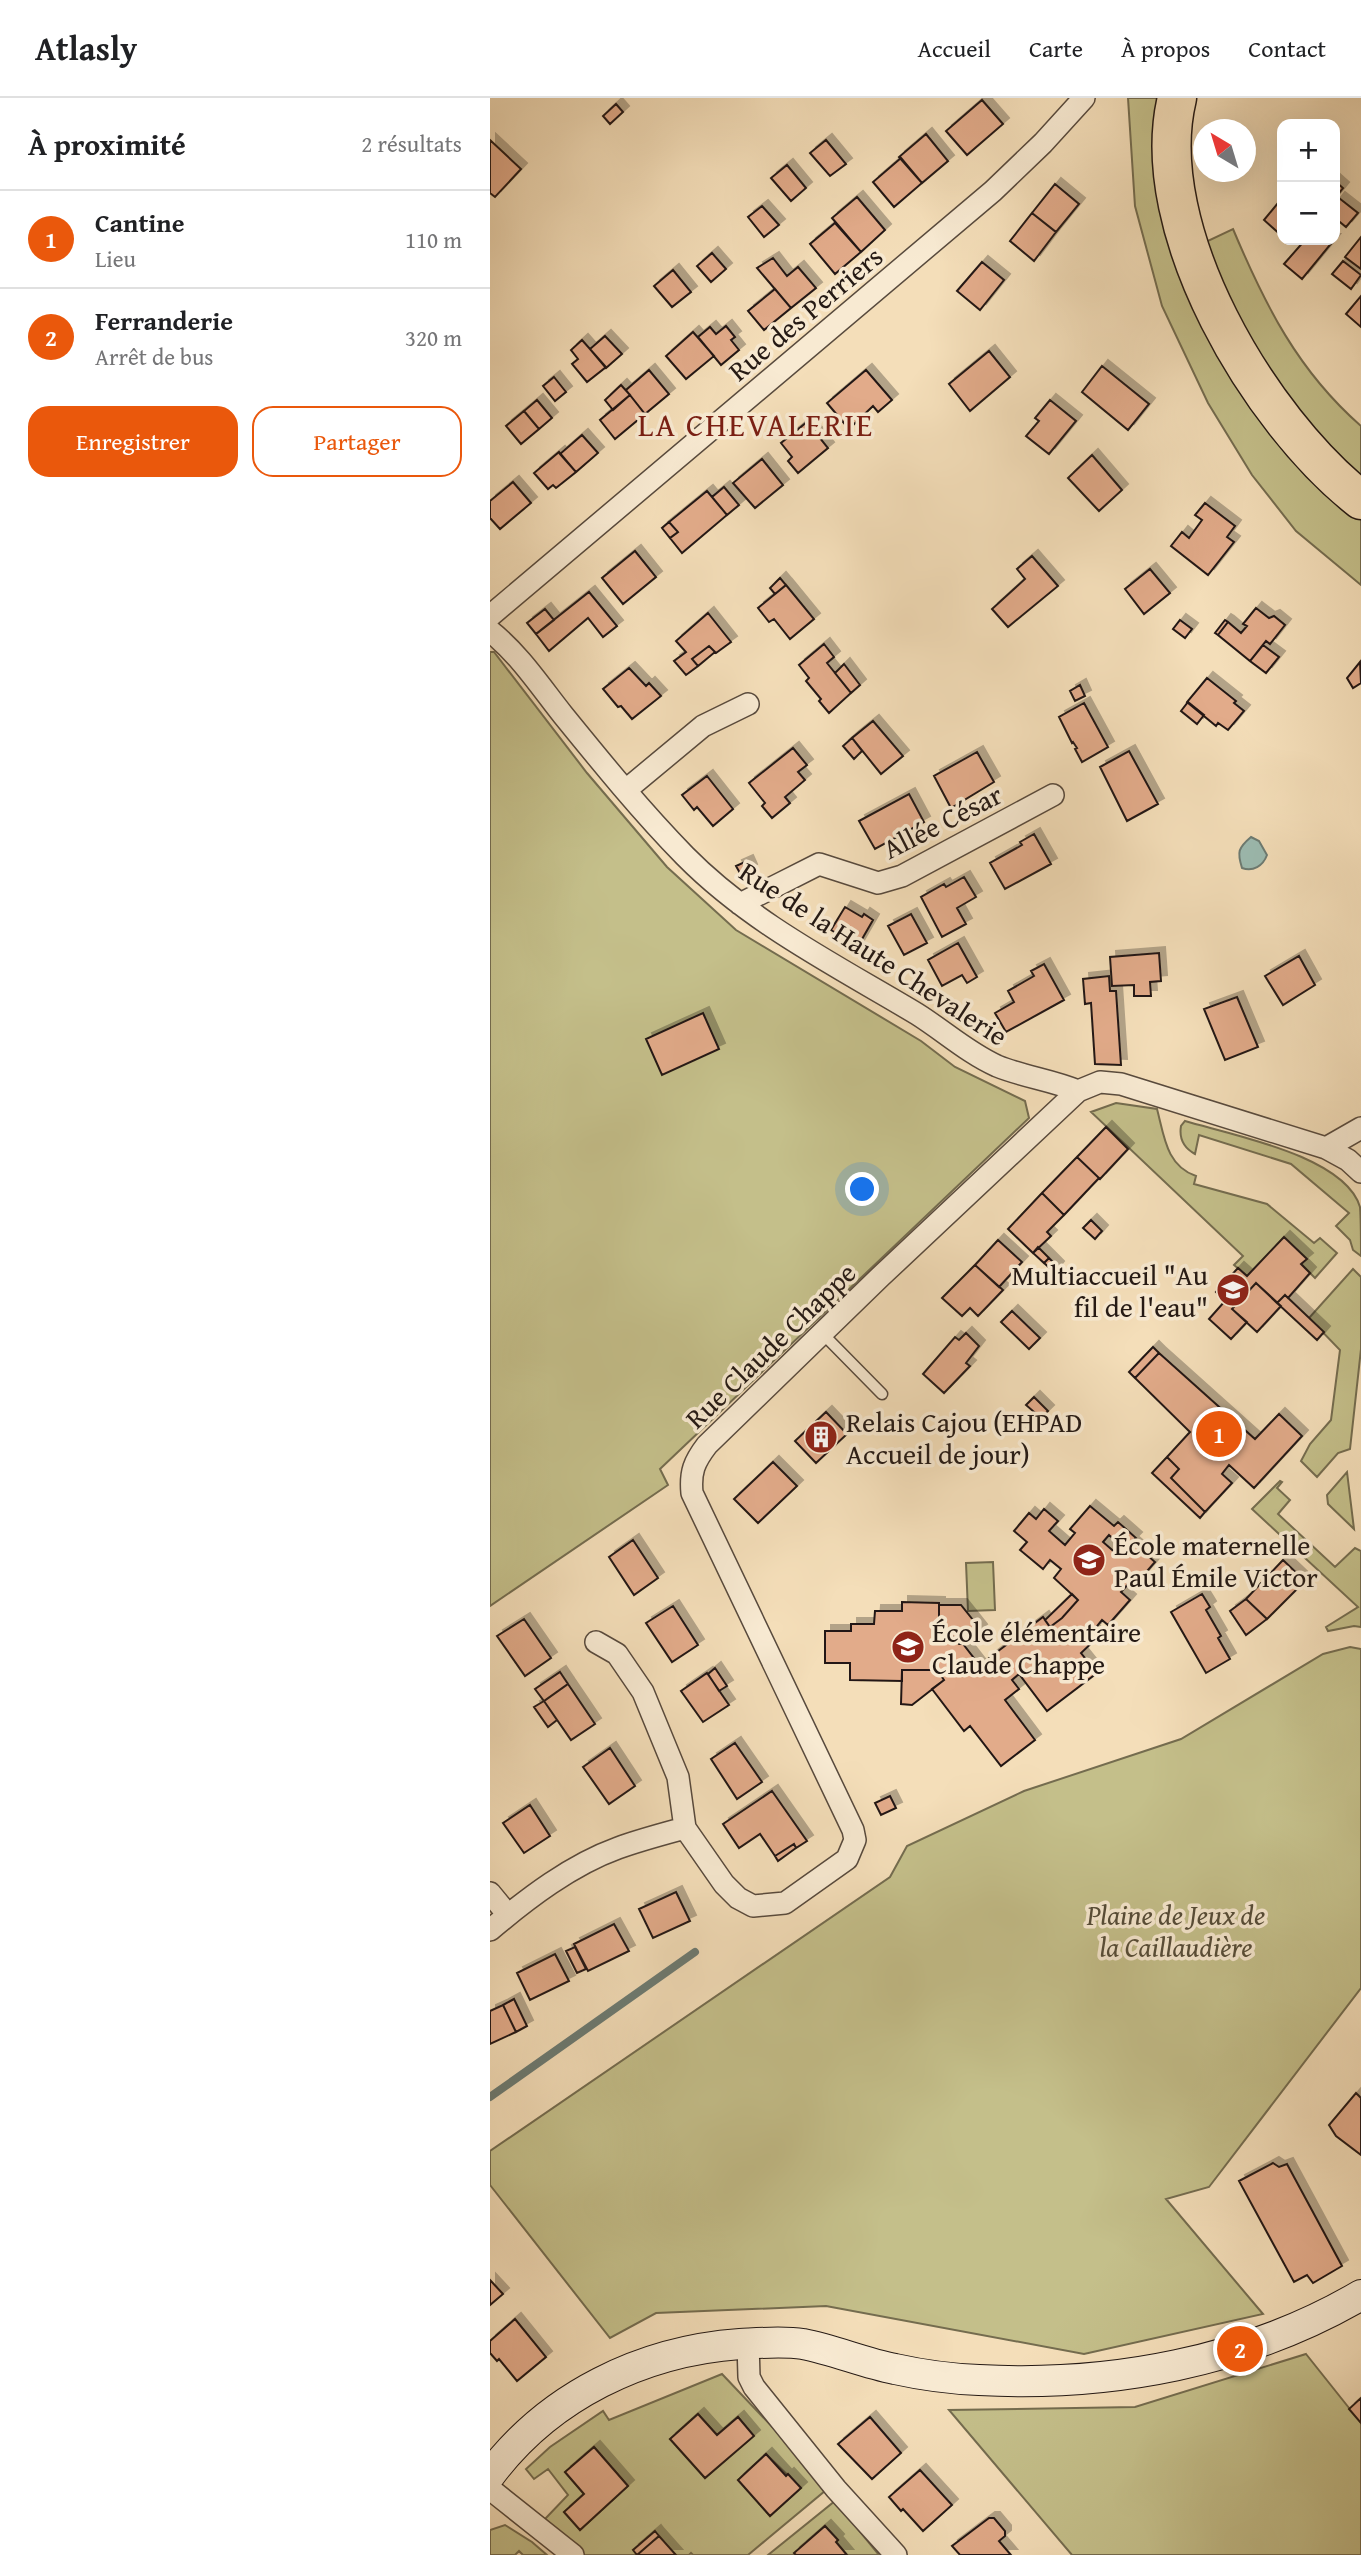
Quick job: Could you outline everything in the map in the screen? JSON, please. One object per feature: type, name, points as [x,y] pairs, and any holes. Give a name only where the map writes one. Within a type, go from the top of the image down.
[{"type":"highway","points":[[1177,98],[1172,149],[1179,211],[1205,286],[1245,366],[1273,405],[1320,461],[1361,500]]},
{"type":"street","name":"Rue des Perriers","points":[[490,616],[993,191],[1043,143],[1084,98]]},
{"type":"street","name":"Rue de la Haute Chevalerie","points":[[490,631],[511,649],[626,790],[687,858],[754,916],[930,1023],[972,1053],[997,1066],[1078,1091]]},
{"type":"street","points":[[626,790],[703,726],[748,704]]},
{"type":"street","name":"Allée César","points":[[740,904],[819,864],[878,883],[902,876],[1053,795]]},
{"type":"street","points":[[1078,1091],[1100,1082],[1121,1084],[1326,1148],[1348,1160],[1361,1172]]},
{"type":"street","name":"Rue Claude Chappe","points":[[685,1828],[724,1884],[738,1898],[753,1906],[785,1903],[847,1859],[855,1840],[853,1830],[692,1493],[694,1462],[706,1445],[1078,1091]]},
{"type":"street","points":[[1326,1148],[1361,1128]]},
{"type":"street","points":[[490,1930],[508,1914],[592,1860],[617,1848],[685,1828],[678,1777],[643,1692],[617,1654],[596,1642]]},
{"type":"street","points":[[490,1893],[508,1914]]},
{"type":"street","points":[[490,2475],[510,2448],[543,2419],[585,2389],[626,2370],[674,2354],[711,2346],[748,2343],[802,2344],[896,2370],[977,2380],[1047,2382],[1140,2371],[1240,2349],[1279,2336],[1361,2295]]},
{"type":"street","points":[[748,2343],[749,2377],[754,2387],[836,2489],[896,2555]]},
{"type":"street","points":[[490,2489],[573,2555]]},
{"type":"lane","points":[[822,1333],[882,1394]]},
{"type":"green space","points":[[1128,98],[1177,98],[1191,249],[1233,229],[1271,310],[1301,360],[1339,405],[1361,426],[1361,585],[1296,531],[1252,475],[1208,403],[1162,306],[1135,206]]},
{"type":"green space","points":[[490,652],[494,652],[587,773],[667,867],[736,930],[921,1041],[955,1067],[1025,1101],[1029,1118],[660,1469],[668,1485],[490,1606]]},
{"type":"green space","points":[[1116,1103],[1157,1109],[1172,1157],[1178,1165],[1196,1176],[1194,1184],[1267,1204],[1314,1243],[1320,1238],[1337,1253],[1315,1278],[1301,1264],[1306,1259],[1247,1276],[1234,1265],[1243,1256],[1091,1112]]},
{"type":"green space","points":[[1185,1121],[1285,1150],[1333,1174],[1350,1189],[1360,1207],[1361,1256],[1353,1250],[1350,1240],[1336,1226],[1349,1213],[1291,1164],[1199,1135],[1195,1154],[1185,1146],[1182,1139],[1181,1126]]},
{"type":"green space","points":[[1353,1269],[1361,1277],[1361,1349],[1350,1449],[1338,1453],[1317,1477],[1301,1461],[1310,1444],[1331,1420],[1340,1350],[1309,1318]]},
{"type":"green space","points":[[1347,1472],[1354,1529],[1328,1504],[1327,1495]]},
{"type":"green space","points":[[1282,1482],[1277,1488],[1290,1500],[1278,1514],[1335,1567],[1355,1548],[1361,1551],[1361,1627],[1328,1631],[1326,1627],[1358,1607],[1252,1509]]},
{"type":"green space","points":[[993,1562],[995,1610],[968,1611],[966,1563]]},
{"type":"green space","name":"Plaine de Jeux de la Caillaudière","points":[[1350,1647],[1361,1649],[1361,1988],[1209,2187],[1166,2199],[1263,2314],[1084,2354],[826,2306],[656,2313],[610,2338],[490,2185],[490,2151],[890,1877],[907,1846],[1024,1791],[1181,1739],[1323,1654]]},
{"type":"green space","points":[[1306,2354],[1361,2423],[1361,2555],[1072,2555],[949,2410],[1135,2407]]},
{"type":"green space","points":[[722,2374],[796,2452],[826,2490],[748,2555],[584,2555],[545,2519],[568,2495],[548,2469],[534,2479],[526,2469],[550,2447],[603,2411],[609,2420]],"holes":[[[698,2414],[717,2435],[738,2417],[753,2436],[705,2478],[670,2439]],[[594,2447],[628,2486],[580,2530],[564,2512],[584,2494],[565,2472]],[[766,2454],[801,2488],[770,2516],[738,2480]]]},
{"type":"green space","points":[[835,2501],[879,2555],[847,2555],[825,2526],[795,2553],[796,2555],[768,2555]]},
{"type":"green space","points":[[505,2525],[547,2555],[523,2555],[519,2551],[515,2555],[490,2555],[490,2530]]},
{"type":"water","points":[[1251,837],[1259,841],[1267,855],[1257,867],[1246,869],[1242,868],[1240,851]]},
{"type":"building","points":[[982,100],[1003,124],[967,155],[946,131]]},
{"type":"building","points":[[616,104],[623,112],[610,124],[603,116]]},
{"type":"building","points":[[926,134],[948,161],[922,183],[899,157]]},
{"type":"building","points":[[490,140],[521,169],[495,197],[490,193]]},
{"type":"building","points":[[826,140],[846,164],[830,176],[810,153]]},
{"type":"building","points":[[901,158],[922,183],[894,207],[873,182]]},
{"type":"building","points":[[787,165],[806,188],[791,201],[771,178]]},
{"type":"building","points":[[1055,184],[1079,204],[1056,232],[1032,213]]},
{"type":"building","points":[[857,197],[885,230],[861,252],[832,218]]},
{"type":"building","points":[[1340,199],[1358,213],[1346,227],[1340,222]]},
{"type":"building","points":[[1277,204],[1277,232],[1264,220]]},
{"type":"building","points":[[762,206],[779,225],[764,237],[748,217]]},
{"type":"building","points":[[1032,213],[1056,232],[1034,261],[1010,241]]},
{"type":"building","points":[[835,223],[861,252],[835,274],[810,244]]},
{"type":"building","points":[[1361,237],[1361,269],[1345,257]]},
{"type":"building","points":[[1301,245],[1330,245],[1302,279],[1284,264]]},
{"type":"building","points":[[712,253],[726,269],[711,282],[697,266]]},
{"type":"building","points":[[773,258],[787,276],[798,267],[816,288],[791,308],[757,268]]},
{"type":"building","points":[[1343,261],[1361,275],[1351,289],[1332,274]]},
{"type":"building","points":[[982,262],[1004,280],[980,310],[957,291]]},
{"type":"building","points":[[673,270],[691,292],[672,307],[654,286]]},
{"type":"building","points":[[775,289],[791,308],[764,330],[748,311]]},
{"type":"building","points":[[1361,296],[1361,327],[1346,314]]},
{"type":"building","points":[[726,326],[735,337],[731,340],[739,350],[721,365],[698,337],[710,327],[716,334]]},
{"type":"building","points":[[693,332],[714,356],[686,379],[666,356]]},
{"type":"building","points":[[605,336],[622,354],[606,368],[590,349]]},
{"type":"building","points":[[582,340],[606,367],[587,382],[572,364],[578,359],[571,350]]},
{"type":"building","points":[[989,351],[1010,377],[970,411],[949,384]]},
{"type":"building","points":[[1102,366],[1149,404],[1128,430],[1082,392]]},
{"type":"building","points":[[649,370],[669,394],[645,414],[626,390]]},
{"type":"building","points":[[866,370],[892,400],[878,412],[873,406],[849,429],[827,403]]},
{"type":"building","points":[[554,377],[566,392],[555,401],[543,386]]},
{"type":"building","points":[[621,385],[630,395],[613,410],[605,400]]},
{"type":"building","points":[[630,395],[645,414],[615,439],[600,420]]},
{"type":"building","points":[[537,400],[552,418],[539,429],[524,411]]},
{"type":"building","points":[[1050,400],[1076,421],[1049,454],[1026,436],[1039,421],[1035,418]]},
{"type":"building","points":[[524,411],[539,429],[521,444],[506,426]]},
{"type":"building","points":[[807,422],[828,448],[798,473],[788,461],[792,457],[781,443]]},
{"type":"building","points":[[582,435],[598,453],[576,472],[560,454]]},
{"type":"building","points":[[559,452],[576,472],[556,488],[553,485],[548,489],[534,473]]},
{"type":"building","points":[[1092,455],[1122,490],[1099,511],[1068,478]]},
{"type":"building","points":[[762,459],[783,485],[755,508],[733,483]]},
{"type":"building","points":[[513,482],[531,503],[500,529],[490,518],[490,501]]},
{"type":"building","points":[[724,487],[739,505],[727,515],[712,497]]},
{"type":"building","points":[[707,491],[727,515],[682,553],[670,538],[678,532],[669,522]]},
{"type":"building","points":[[1205,503],[1235,526],[1227,537],[1234,542],[1208,575],[1171,546],[1182,532],[1189,538],[1202,520],[1195,515]]},
{"type":"building","points":[[669,522],[678,532],[670,538],[662,528]]},
{"type":"building","points":[[635,551],[656,577],[623,604],[602,578]]},
{"type":"building","points":[[1032,556],[1058,586],[1008,627],[992,609],[1025,579],[1017,569]]},
{"type":"building","points":[[1150,569],[1170,593],[1144,614],[1125,589]]},
{"type":"building","points":[[780,578],[786,585],[775,594],[770,588]]},
{"type":"building","points":[[786,585],[814,619],[790,639],[774,619],[769,622],[758,608]]},
{"type":"building","points":[[589,592],[617,626],[603,637],[588,618],[549,651],[536,634]]},
{"type":"building","points":[[1256,608],[1269,618],[1274,616],[1285,625],[1270,644],[1266,641],[1250,661],[1218,635],[1228,622],[1241,633],[1247,626],[1243,624]]},
{"type":"building","points":[[545,609],[554,620],[536,634],[527,623]]},
{"type":"building","points":[[708,613],[731,642],[716,653],[709,646],[692,659],[698,666],[686,675],[674,661],[686,652],[676,641]]},
{"type":"building","points":[[1180,620],[1192,629],[1185,638],[1173,629]]},
{"type":"building","points":[[1225,620],[1228,622],[1218,635],[1215,633]]},
{"type":"building","points":[[824,644],[834,657],[827,663],[851,693],[829,713],[806,681],[809,678],[799,665]]},
{"type":"building","points":[[1263,645],[1279,657],[1266,673],[1250,661]]},
{"type":"building","points":[[709,646],[715,652],[698,666],[692,659]]},
{"type":"building","points":[[1360,662],[1361,683],[1353,688],[1347,678]]},
{"type":"building","points":[[844,664],[860,685],[851,693],[835,673]]},
{"type":"building","points":[[629,668],[646,686],[649,683],[661,696],[632,719],[603,689]]},
{"type":"building","points":[[1207,678],[1236,701],[1234,703],[1244,711],[1228,730],[1218,723],[1216,726],[1187,702]]},
{"type":"building","points":[[1080,685],[1085,696],[1075,701],[1070,691]]},
{"type":"building","points":[[1188,702],[1204,715],[1197,724],[1181,711]]},
{"type":"building","points":[[1084,703],[1108,747],[1082,762],[1059,717]]},
{"type":"building","points":[[873,721],[903,756],[881,774],[852,738]]},
{"type":"building","points":[[852,738],[862,751],[854,759],[843,746]]},
{"type":"building","points":[[793,748],[807,765],[798,772],[805,780],[785,797],[790,803],[772,818],[762,806],[765,803],[749,783]]},
{"type":"building","points":[[1129,751],[1158,804],[1127,821],[1100,767]]},
{"type":"building","points":[[977,752],[994,782],[951,808],[934,776]]},
{"type":"building","points":[[707,776],[733,809],[713,826],[697,807],[694,810],[682,795]]},
{"type":"building","points":[[909,794],[924,822],[875,849],[859,821]]},
{"type":"building","points":[[1034,834],[1051,864],[1005,889],[990,863],[1022,845],[1020,842]]},
{"type":"building","points":[[747,861],[751,870],[741,875],[736,866]]},
{"type":"building","points":[[964,877],[976,897],[957,908],[966,924],[942,937],[921,897]]},
{"type":"building","points":[[845,907],[873,920],[858,946],[831,930]]},
{"type":"building","points":[[911,914],[927,943],[904,955],[888,926]]},
{"type":"building","points":[[958,943],[977,977],[967,983],[962,975],[942,986],[928,960]]},
{"type":"building","points":[[1159,953],[1161,981],[1150,982],[1151,996],[1134,996],[1134,985],[1112,986],[1110,957]]},
{"type":"building","points":[[1299,956],[1315,985],[1283,1005],[1265,976]]},
{"type":"building","points":[[1044,964],[1064,1000],[1006,1032],[995,1013],[1014,1002],[1008,991],[1034,976],[1031,971]]},
{"type":"building","points":[[1109,976],[1110,991],[1116,991],[1121,1065],[1095,1064],[1091,1003],[1085,1004],[1083,979]]},
{"type":"building","points":[[1237,997],[1258,1047],[1225,1060],[1204,1009]]},
{"type":"building","points":[[703,1013],[719,1049],[662,1075],[646,1039]]},
{"type":"building","points":[[1106,1127],[1128,1149],[1100,1179],[1077,1157]]},
{"type":"building","points":[[1077,1157],[1099,1178],[1064,1215],[1042,1193]]},
{"type":"building","points":[[1042,1193],[1064,1215],[1047,1232],[1051,1236],[1033,1253],[1008,1229]]},
{"type":"building","points":[[1091,1220],[1102,1231],[1095,1239],[1083,1228]]},
{"type":"building","name":"Multiaccueil \"Au fil de l'eau\"","points":[[1284,1237],[1307,1259],[1301,1264],[1310,1273],[1288,1298],[1285,1295],[1277,1303],[1256,1283],[1232,1309],[1247,1322],[1231,1339],[1209,1319],[1225,1301],[1216,1292],[1238,1268],[1247,1276]]},
{"type":"building","points":[[998,1240],[1022,1262],[999,1287],[975,1265]]},
{"type":"building","points":[[1038,1247],[1049,1258],[1044,1263],[1033,1253]]},
{"type":"building","points":[[1049,1258],[1058,1267],[1054,1272],[1044,1263]]},
{"type":"building","points":[[975,1265],[1003,1290],[978,1316],[970,1308],[962,1316],[942,1298]]},
{"type":"building","points":[[1256,1283],[1281,1306],[1257,1332],[1232,1309]]},
{"type":"building","points":[[1285,1295],[1324,1332],[1317,1340],[1277,1303]]},
{"type":"building","points":[[1012,1311],[1040,1338],[1029,1349],[1001,1322]]},
{"type":"building","points":[[966,1333],[979,1346],[966,1363],[970,1366],[944,1393],[923,1374],[955,1337],[959,1340]]},
{"type":"building","points":[[1153,1347],[1159,1353],[1135,1378],[1129,1372]]},
{"type":"building","points":[[1159,1353],[1255,1439],[1279,1414],[1302,1436],[1254,1488],[1229,1465],[1222,1474],[1232,1483],[1205,1512],[1171,1478],[1179,1469],[1167,1457],[1190,1432],[1135,1378]]},
{"type":"building","points":[[1034,1397],[1048,1411],[1041,1418],[1026,1405]]},
{"type":"building","name":"Relais Cajou (EHPAD Accueil de jour)","points":[[826,1412],[847,1434],[816,1463],[795,1441]]},
{"type":"building","points":[[1167,1457],[1179,1469],[1171,1478],[1205,1512],[1200,1518],[1152,1473]]},
{"type":"building","points":[[773,1462],[797,1486],[758,1523],[734,1499]]},
{"type":"building","points":[[1090,1506],[1114,1526],[1118,1522],[1136,1538],[1132,1542],[1155,1562],[1135,1585],[1131,1581],[1121,1592],[1130,1600],[1108,1625],[1102,1620],[1093,1631],[1099,1636],[1081,1653],[1097,1673],[1047,1711],[1019,1674],[1012,1680],[1019,1689],[1005,1700],[1035,1740],[1001,1766],[970,1726],[964,1731],[932,1689],[944,1680],[937,1670],[902,1670],[902,1681],[850,1680],[850,1663],[825,1663],[825,1631],[851,1631],[851,1624],[874,1624],[875,1611],[902,1611],[902,1602],[939,1603],[939,1632],[949,1632],[959,1644],[963,1644],[981,1667],[1043,1617],[1050,1627],[1078,1600],[1054,1578],[1061,1569],[1050,1560],[1043,1569],[1020,1550],[1027,1542],[1014,1531],[1029,1513],[1036,1519],[1044,1509],[1058,1521],[1049,1531],[1065,1545],[1075,1533],[1070,1529]],"holes":[[[1109,1535],[1124,1548],[1118,1555],[1103,1542]]]},
{"type":"building","points":[[633,1540],[658,1578],[634,1595],[609,1557]]},
{"type":"building","points":[[1283,1560],[1305,1581],[1267,1619],[1246,1599]]},
{"type":"building","points":[[1072,1594],[1078,1600],[1050,1627],[1045,1620]]},
{"type":"building","points":[[1202,1594],[1210,1607],[1206,1610],[1221,1636],[1218,1638],[1230,1659],[1206,1673],[1171,1612]]},
{"type":"building","points":[[1246,1599],[1267,1619],[1246,1635],[1230,1611]]},
{"type":"building","points":[[939,1605],[961,1605],[981,1630],[963,1644],[959,1644],[949,1632],[939,1632]]},
{"type":"building","points":[[673,1606],[698,1645],[672,1662],[646,1623]]},
{"type":"building","points":[[524,1619],[551,1658],[525,1676],[497,1636]]},
{"type":"building","points":[[715,1668],[727,1686],[719,1691],[708,1674]]},
{"type":"building","points":[[902,1670],[937,1670],[944,1680],[912,1705],[901,1704]]},
{"type":"building","points":[[560,1672],[568,1684],[544,1701],[535,1689]]},
{"type":"building","points":[[707,1673],[729,1705],[703,1722],[681,1691]]},
{"type":"building","points":[[568,1684],[595,1724],[571,1740],[544,1701]]},
{"type":"building","points":[[544,1701],[557,1720],[548,1727],[534,1707]]},
{"type":"building","points":[[735,1743],[762,1782],[737,1799],[711,1759]]},
{"type":"building","points":[[610,1748],[635,1786],[609,1804],[583,1767]]},
{"type":"building","points":[[772,1791],[807,1841],[796,1848],[794,1844],[775,1856],[760,1834],[739,1848],[723,1824]]},
{"type":"building","points":[[890,1796],[896,1808],[881,1815],[875,1803]]},
{"type":"building","points":[[530,1805],[550,1836],[524,1853],[503,1823]]},
{"type":"building","points":[[794,1844],[796,1848],[778,1861],[775,1856]]},
{"type":"building","points":[[676,1892],[690,1921],[653,1938],[639,1909]]},
{"type":"building","points":[[614,1924],[629,1951],[588,1971],[574,1944]]},
{"type":"building","points":[[575,1947],[586,1969],[577,1973],[566,1951]]},
{"type":"building","points":[[555,1954],[569,1981],[530,2000],[517,1973]]},
{"type":"building","points":[[514,1999],[527,2026],[516,2032],[503,2005]]},
{"type":"building","points":[[503,2005],[516,2032],[490,2044],[490,2011]]},
{"type":"building","points":[[1356,2093],[1361,2098],[1361,2155],[1336,2136],[1329,2125]]},
{"type":"building","points":[[1273,2163],[1279,2167],[1287,2164],[1342,2266],[1313,2283],[1307,2275],[1294,2282],[1239,2181]]},
{"type":"building","points":[[490,2280],[503,2294],[490,2305]]},
{"type":"building","points":[[515,2319],[546,2357],[517,2381],[499,2359],[497,2361],[490,2353],[490,2341]]},
{"type":"building","points":[[1361,2398],[1361,2423],[1349,2409]]},
{"type":"building","points":[[698,2414],[717,2435],[738,2417],[754,2436],[705,2478],[670,2439]]},
{"type":"building","points":[[870,2417],[901,2453],[872,2479],[838,2444]]},
{"type":"building","points":[[594,2447],[628,2486],[580,2530],[564,2512],[584,2494],[565,2472]]},
{"type":"building","points":[[766,2454],[801,2488],[770,2516],[738,2480]]},
{"type":"building","points":[[920,2470],[952,2505],[923,2531],[889,2497]]},
{"type":"building","points":[[989,2518],[994,2518],[1005,2531],[1005,2536],[999,2541],[1011,2555],[960,2555],[952,2546]]},
{"type":"building","points":[[825,2526],[847,2555],[794,2553]]},
{"type":"building","points":[[655,2531],[659,2536],[637,2555],[633,2550]]},
{"type":"building","points":[[659,2536],[676,2555],[637,2555]]},
{"type":"waterway","points":[[490,2097],[695,1952]]},
{"type":"place","name":"Multiaccueil \"Au fil de l'eau\"","points":[[1233,1290]]},
{"type":"place","name":"Cantine","points":[[1219,1434]]},
{"type":"place","name":"Relais Cajou (EHPAD Accueil de jour)","points":[[821,1437]]},
{"type":"place","name":"École maternelle Paul Émile Victor","points":[[1089,1560]]},
{"type":"place","name":"École élémentaire Claude Chappe","points":[[908,1647]]},
{"type":"place","name":"Ferranderie","points":[[1240,2349]]},
{"type":"district","name":"LA CHEVALERIE","points":[[756,424]]}]
